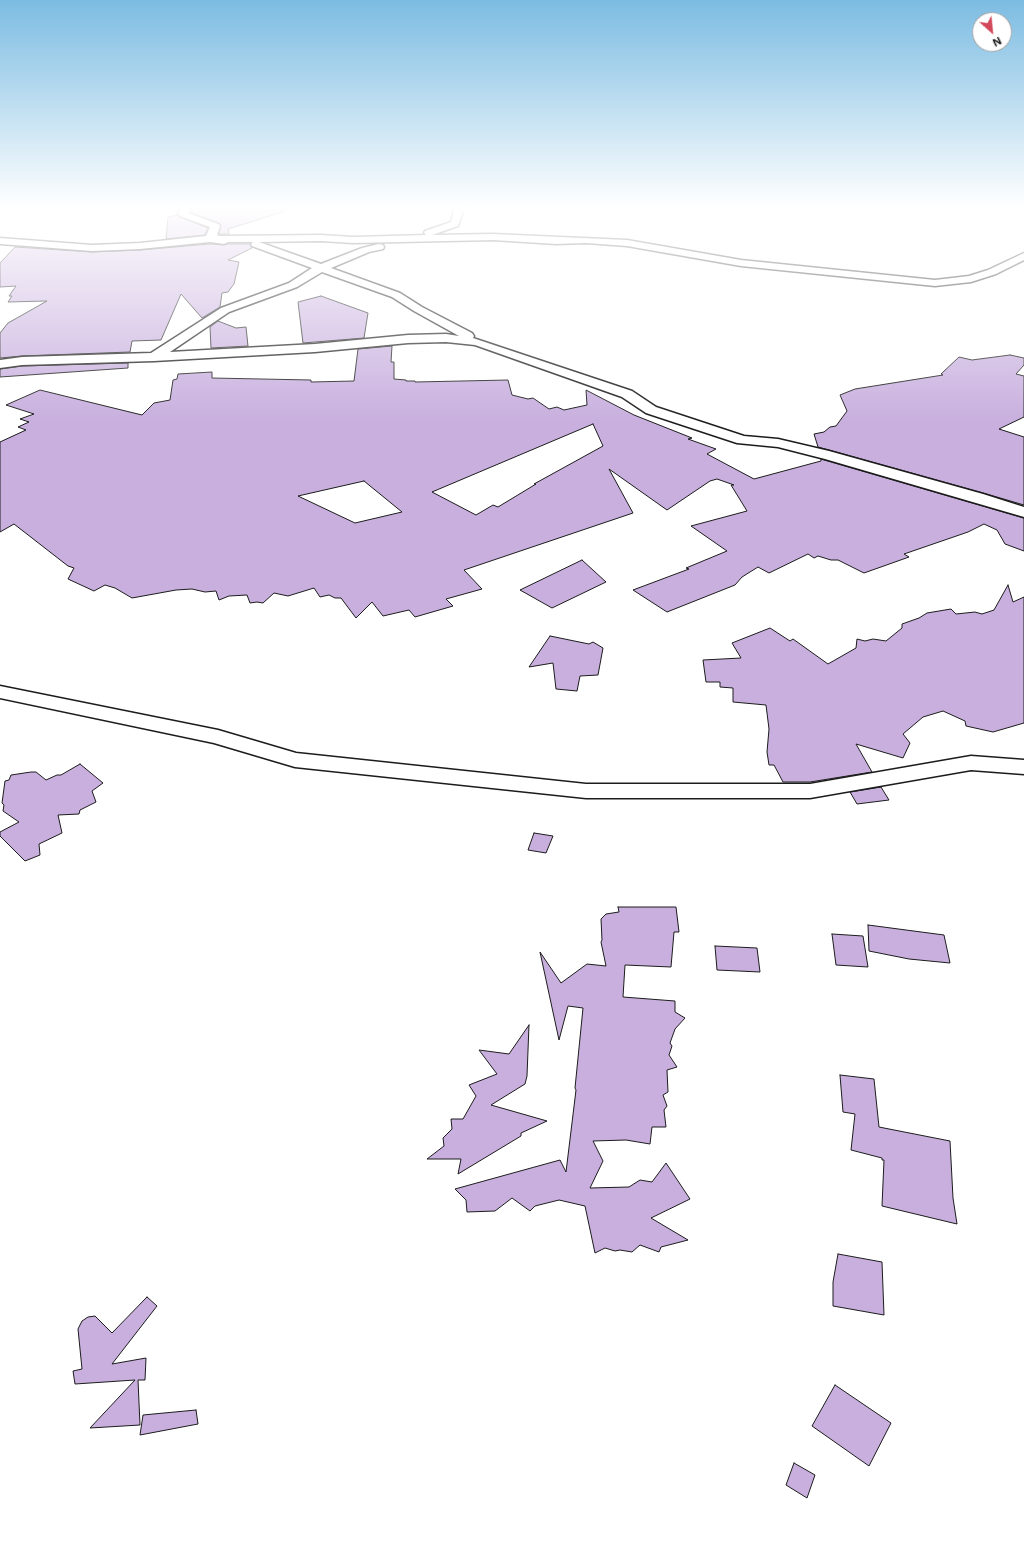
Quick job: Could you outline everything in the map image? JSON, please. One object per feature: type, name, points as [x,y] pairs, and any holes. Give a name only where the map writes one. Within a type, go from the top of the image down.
[{"type":"street","points":[[154,357],[225,310],[293,286],[306,277]]},
{"type":"street","points":[[349,277],[396,295],[477,342],[627,394],[651,410],[742,440],[778,443],[829,456],[1024,512]]},
{"type":"street","points":[[884,277],[934,282],[954,282],[977,277]]},
{"type":"street","points":[[0,364],[22,361],[154,357],[315,348],[408,339],[446,338],[477,342]]},
{"type":"street","points":[[0,692],[218,737],[295,760],[586,791],[810,791],[971,763],[1024,767]]},
{"type":"building","points":[[0,277],[236,277],[234,284],[228,292],[222,293],[220,307],[202,318],[181,294],[161,340],[132,341],[130,352],[0,358],[0,333],[8,323],[47,301],[8,302],[12,296],[9,296],[16,286],[0,287]]},
{"type":"building","points":[[321,296],[368,313],[364,338],[303,343],[298,302]]},
{"type":"building","points":[[218,321],[236,328],[246,327],[248,346],[211,348],[210,327]]},
{"type":"building","points":[[392,346],[391,362],[394,362],[394,379],[415,382],[508,380],[512,395],[528,399],[533,398],[549,409],[557,407],[564,410],[587,405],[586,390],[634,415],[692,438],[688,439],[716,449],[707,454],[754,479],[821,461],[821,459],[1024,518],[1024,551],[1005,544],[997,530],[984,524],[968,532],[904,554],[909,557],[864,573],[838,560],[831,560],[818,556],[814,558],[808,554],[769,573],[758,567],[742,577],[735,585],[667,612],[633,590],[689,569],[686,568],[727,551],[691,526],[747,511],[731,485],[734,485],[717,479],[710,481],[667,510],[609,469],[633,513],[464,570],[482,589],[446,599],[453,606],[415,617],[409,610],[383,616],[372,602],[356,618],[341,598],[335,598],[329,595],[320,597],[314,588],[288,596],[274,593],[263,603],[250,603],[247,595],[229,596],[219,600],[216,591],[205,592],[192,589],[176,590],[132,598],[115,588],[105,585],[94,591],[68,579],[74,568],[68,566],[14,524],[0,532],[0,442],[26,430],[18,427],[29,422],[20,419],[34,414],[6,405],[40,390],[142,415],[154,403],[170,400],[173,380],[177,379],[178,374],[212,372],[212,378],[311,380],[311,382],[354,381],[358,349]],"holes":[[[593,424],[603,446],[534,484],[536,484],[498,507],[493,505],[476,515],[432,492]],[[364,481],[402,512],[355,523],[298,496]]]},
{"type":"building","points":[[1010,355],[1024,358],[1024,365],[1016,374],[1024,376],[1024,417],[999,429],[1024,437],[1024,505],[818,447],[814,434],[824,432],[830,427],[836,426],[847,411],[840,395],[855,389],[943,375],[941,374],[959,357],[972,360]]},
{"type":"building","points":[[128,363],[128,368],[0,377],[0,369],[22,366]]},
{"type":"building","points":[[582,560],[606,582],[552,608],[520,590]]},
{"type":"building","points":[[1008,585],[1013,602],[1024,597],[1024,723],[993,732],[966,726],[965,721],[943,711],[923,717],[903,734],[910,743],[903,758],[856,744],[872,772],[810,782],[783,782],[774,765],[769,765],[767,752],[769,729],[766,705],[733,702],[733,688],[720,687],[720,682],[706,682],[703,660],[741,658],[732,643],[770,628],[790,641],[793,639],[828,664],[856,648],[857,639],[865,641],[873,639],[886,641],[902,628],[902,624],[919,618],[927,613],[951,609],[956,614],[975,612],[982,614],[994,610]]},
{"type":"building","points":[[550,636],[589,644],[593,642],[603,648],[598,675],[580,676],[577,691],[556,689],[553,663],[529,667]]},
{"type":"building","points":[[80,764],[103,783],[92,791],[96,802],[80,810],[79,814],[58,815],[62,833],[39,844],[40,855],[25,861],[0,836],[0,832],[19,822],[3,811],[4,805],[2,803],[5,781],[9,780],[11,775],[31,772],[36,772],[46,780],[57,775],[61,775]]},
{"type":"building","points":[[881,787],[889,800],[857,804],[850,792]]},
{"type":"building","points":[[534,833],[553,836],[546,853],[528,850]]},
{"type":"building","points":[[618,907],[676,907],[679,932],[674,932],[671,967],[625,965],[623,997],[675,1001],[675,1012],[685,1018],[675,1029],[670,1043],[672,1046],[669,1055],[677,1067],[667,1070],[668,1092],[663,1095],[667,1106],[664,1110],[666,1127],[652,1127],[650,1144],[626,1140],[593,1141],[603,1161],[590,1188],[629,1187],[640,1180],[652,1182],[666,1163],[690,1199],[651,1218],[688,1240],[661,1247],[659,1252],[640,1245],[632,1252],[620,1250],[615,1251],[605,1248],[595,1253],[585,1206],[559,1200],[535,1206],[530,1211],[512,1198],[495,1211],[467,1212],[466,1200],[455,1189],[560,1160],[566,1172],[576,1090],[583,1008],[568,1006],[559,1040],[540,952],[561,983],[587,964],[606,966],[601,942],[601,919],[606,914],[619,912]]},
{"type":"building","points":[[868,925],[944,935],[950,963],[909,959],[869,951]]},
{"type":"building","points":[[832,934],[863,936],[868,967],[836,965]]},
{"type":"building","points":[[715,946],[757,948],[760,972],[717,970]]},
{"type":"building","points":[[529,1025],[527,1076],[525,1084],[491,1105],[547,1121],[521,1133],[521,1136],[458,1174],[461,1159],[427,1159],[444,1146],[443,1138],[452,1129],[451,1119],[463,1119],[476,1096],[469,1085],[497,1074],[479,1050],[509,1054]]},
{"type":"building","points":[[840,1075],[874,1079],[879,1127],[950,1141],[953,1198],[957,1224],[882,1206],[884,1160],[882,1160],[882,1158],[851,1150],[855,1114],[843,1112]]},
{"type":"building","points":[[838,1254],[882,1262],[884,1315],[833,1306],[833,1282]]},
{"type":"building","points":[[147,1297],[157,1306],[112,1364],[146,1358],[145,1380],[138,1380],[140,1425],[90,1428],[135,1380],[75,1384],[73,1371],[82,1369],[78,1329],[82,1321],[88,1317],[95,1316],[112,1333]]},
{"type":"building","points":[[835,1385],[891,1423],[869,1466],[812,1426]]},
{"type":"building","points":[[196,1410],[198,1424],[140,1435],[143,1415]]},
{"type":"building","points":[[794,1463],[815,1475],[807,1498],[786,1485]]}]
